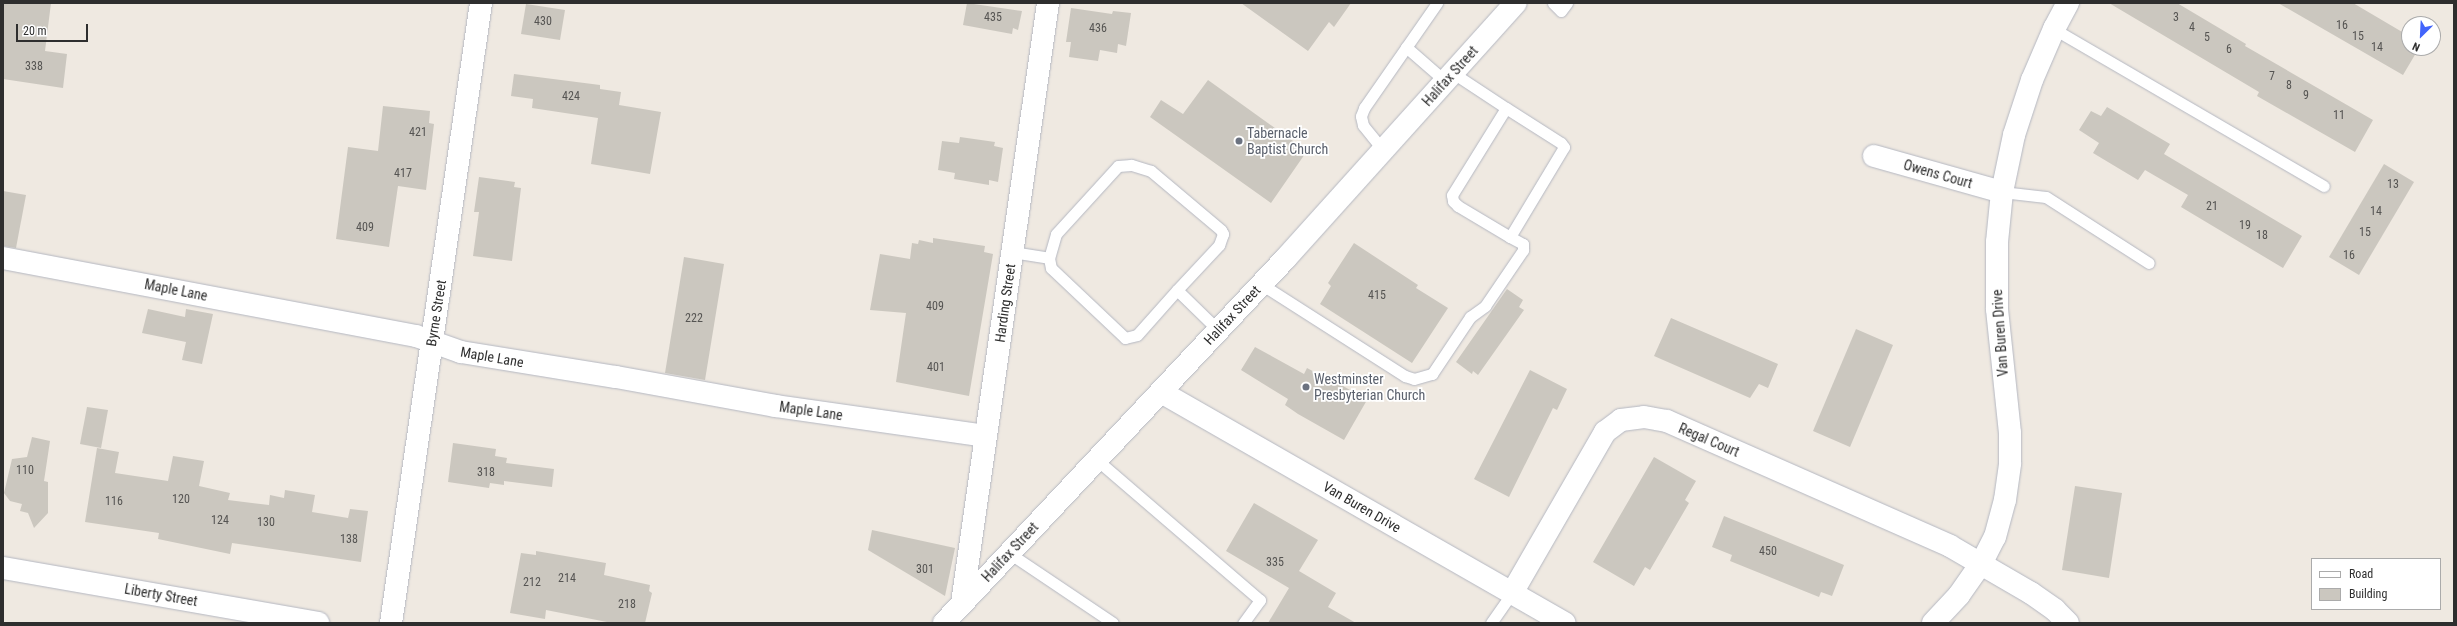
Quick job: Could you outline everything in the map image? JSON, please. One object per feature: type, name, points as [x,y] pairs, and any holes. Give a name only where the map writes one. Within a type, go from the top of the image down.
[{"type":"street","name":"Byrne Street","points":[[391,623],[481,3]]},
{"type":"street","name":"Harding Street","points":[[962,603],[1048,3]]},
{"type":"street","name":"Halifax Street","points":[[944,623],[1261,284],[1516,3]]},
{"type":"street","name":"Van Buren Drive","points":[[1933,623],[1959,596],[1981,564],[1995,537],[2005,500],[2010,463],[2010,433],[1997,309],[1997,242],[2002,192],[2014,135],[2032,80],[2054,29],[2068,3]]},
{"type":"street","name":"Owens Court","points":[[1874,156],[2002,192]]},
{"type":"street","name":"Maple Lane","points":[[3,258],[416,336],[431,343],[461,352],[616,377],[775,406],[985,436]]},
{"type":"street","name":"Van Buren Drive","points":[[1161,392],[1564,623]]},
{"type":"street","name":"Regal Court","points":[[1512,593],[1605,432],[1621,420],[1644,418],[1667,421],[1897,520],[1950,546],[2031,593],[2056,610],[2068,623]]},
{"type":"street","name":"Liberty Street","points":[[3,568],[318,623]]},
{"type":"lane","points":[[1383,150],[1363,125],[1362,116],[1364,108],[1437,3]]},
{"type":"lane","points":[[1553,3],[1561,10],[1567,3]]},
{"type":"lane","points":[[2054,29],[2324,186]]},
{"type":"lane","points":[[1406,47],[1449,77],[1506,108],[1561,143],[1564,147],[1510,237]]},
{"type":"lane","points":[[1261,284],[1405,376],[1414,379],[1432,374],[1470,317],[1485,306],[1523,250],[1524,244],[1458,206],[1453,201],[1452,195],[1506,108]]},
{"type":"lane","points":[[1123,164],[1138,166],[1151,171],[1221,230],[1223,234],[1219,245],[1177,290],[1137,335],[1125,338],[1051,268],[1049,258],[1056,234],[1118,166],[1123,164]]},
{"type":"lane","points":[[2002,192],[2046,197],[2149,263]]},
{"type":"lane","points":[[1012,252],[1049,258]]},
{"type":"lane","points":[[1177,290],[1218,330]]},
{"type":"lane","points":[[1097,460],[1260,600],[1242,623]]},
{"type":"lane","points":[[1009,553],[1113,623]]},
{"type":"lane","points":[[1491,623],[1512,593]]},
{"type":"building","points":[[3,3],[51,3],[45,51],[67,54],[63,88],[3,79]]},
{"type":"building","points":[[967,3],[1022,11],[1018,30],[1013,28],[1012,34],[963,25]]},
{"type":"building","points":[[1241,3],[1351,3],[1334,27],[1329,22],[1308,51]]},
{"type":"building","points":[[2109,3],[2177,3],[2246,44],[2245,46],[2373,120],[2355,152],[2257,96],[2259,92]]},
{"type":"building","points":[[2278,3],[2353,3],[2401,31],[2401,56],[2414,56],[2403,75]]},
{"type":"building","points":[[526,4],[565,10],[560,40],[521,34]]},
{"type":"building","points":[[1071,8],[1112,14],[1113,11],[1131,13],[1126,46],[1118,44],[1117,53],[1100,50],[1098,61],[1069,57],[1071,42],[1066,42]]},
{"type":"building","points":[[514,74],[600,85],[600,89],[621,92],[619,105],[661,112],[650,174],[591,164],[598,118],[532,108],[533,99],[511,96]]},
{"type":"building","name":"Tabernacle Baptist Church","points":[[1208,80],[1307,151],[1271,203],[1150,117],[1161,100],[1183,114]]},
{"type":"building","points":[[383,106],[430,111],[429,123],[434,124],[426,190],[398,186],[389,247],[336,239],[348,147],[378,151]]},
{"type":"building","points":[[2107,107],[2170,144],[2164,154],[2302,236],[2283,268],[2181,207],[2188,195],[2145,170],[2138,180],[2093,153],[2099,143],[2079,130],[2091,111],[2101,116]]},
{"type":"building","points":[[960,137],[995,142],[994,146],[1003,148],[998,182],[989,180],[989,185],[954,179],[955,173],[938,170],[942,141],[959,143]]},
{"type":"building","points":[[2384,164],[2414,182],[2359,275],[2329,257]]},
{"type":"building","points":[[479,177],[515,182],[514,187],[521,188],[512,261],[473,256],[479,212],[474,212]]},
{"type":"building","points":[[3,191],[26,195],[16,248],[3,246]]},
{"type":"building","points":[[933,238],[985,246],[984,252],[993,254],[969,396],[896,382],[906,313],[870,310],[880,254],[910,259],[912,243],[918,244],[919,240],[933,243]]},
{"type":"building","points":[[1354,243],[1418,285],[1416,288],[1448,308],[1412,363],[1320,304],[1331,286],[1328,283]]},
{"type":"building","points":[[684,257],[724,264],[705,380],[665,373]]},
{"type":"building","points":[[1507,289],[1523,300],[1519,307],[1524,310],[1478,375],[1473,371],[1472,374],[1456,362]]},
{"type":"building","points":[[148,309],[185,317],[186,309],[213,314],[202,364],[182,360],[186,342],[142,333]]},
{"type":"building","points":[[1671,318],[1778,364],[1768,388],[1759,384],[1750,398],[1654,356]]},
{"type":"building","points":[[1856,329],[1893,345],[1850,447],[1813,431]]},
{"type":"building","name":"Westminster Presbyterian Church","points":[[1255,347],[1304,374],[1307,368],[1320,375],[1321,373],[1367,400],[1344,440],[1298,414],[1285,405],[1288,399],[1241,370]]},
{"type":"building","points":[[1530,370],[1567,389],[1557,410],[1553,408],[1509,497],[1474,479]]},
{"type":"building","points":[[87,407],[108,410],[101,448],[80,444]]},
{"type":"building","points":[[32,437],[50,441],[44,481],[48,482],[48,513],[34,528],[28,513],[20,511],[22,504],[10,501],[4,493],[12,459],[27,457]]},
{"type":"building","points":[[453,443],[496,449],[495,456],[507,458],[506,463],[554,469],[552,487],[504,481],[504,485],[490,483],[489,488],[448,482]]},
{"type":"building","points":[[97,448],[119,452],[115,473],[168,481],[173,456],[204,461],[199,486],[230,493],[228,500],[269,505],[270,495],[284,498],[285,490],[315,495],[312,512],[348,518],[350,509],[368,511],[361,562],[232,543],[230,554],[158,539],[159,533],[85,522]]},
{"type":"building","points":[[1654,457],[1696,481],[1685,500],[1689,503],[1650,570],[1645,567],[1634,586],[1593,562]]},
{"type":"building","points":[[2075,486],[2122,493],[2109,578],[2062,570]]},
{"type":"building","points":[[1254,503],[1318,540],[1299,571],[1336,593],[1328,607],[1356,623],[1268,623],[1289,588],[1226,551]]},
{"type":"building","points":[[1724,516],[1844,565],[1832,596],[1821,592],[1819,597],[1730,561],[1732,555],[1712,547]]},
{"type":"building","points":[[872,530],[955,548],[945,596],[868,550]]},
{"type":"building","points":[[536,551],[606,563],[604,575],[650,585],[649,591],[652,593],[645,623],[612,623],[546,610],[545,619],[510,613],[521,553],[536,555]]},
{"type":"place","name":"Tabernacle Baptist Church","points":[[1239,141]]},
{"type":"place","name":"Westminster Presbyterian Church","points":[[1306,387]]}]
